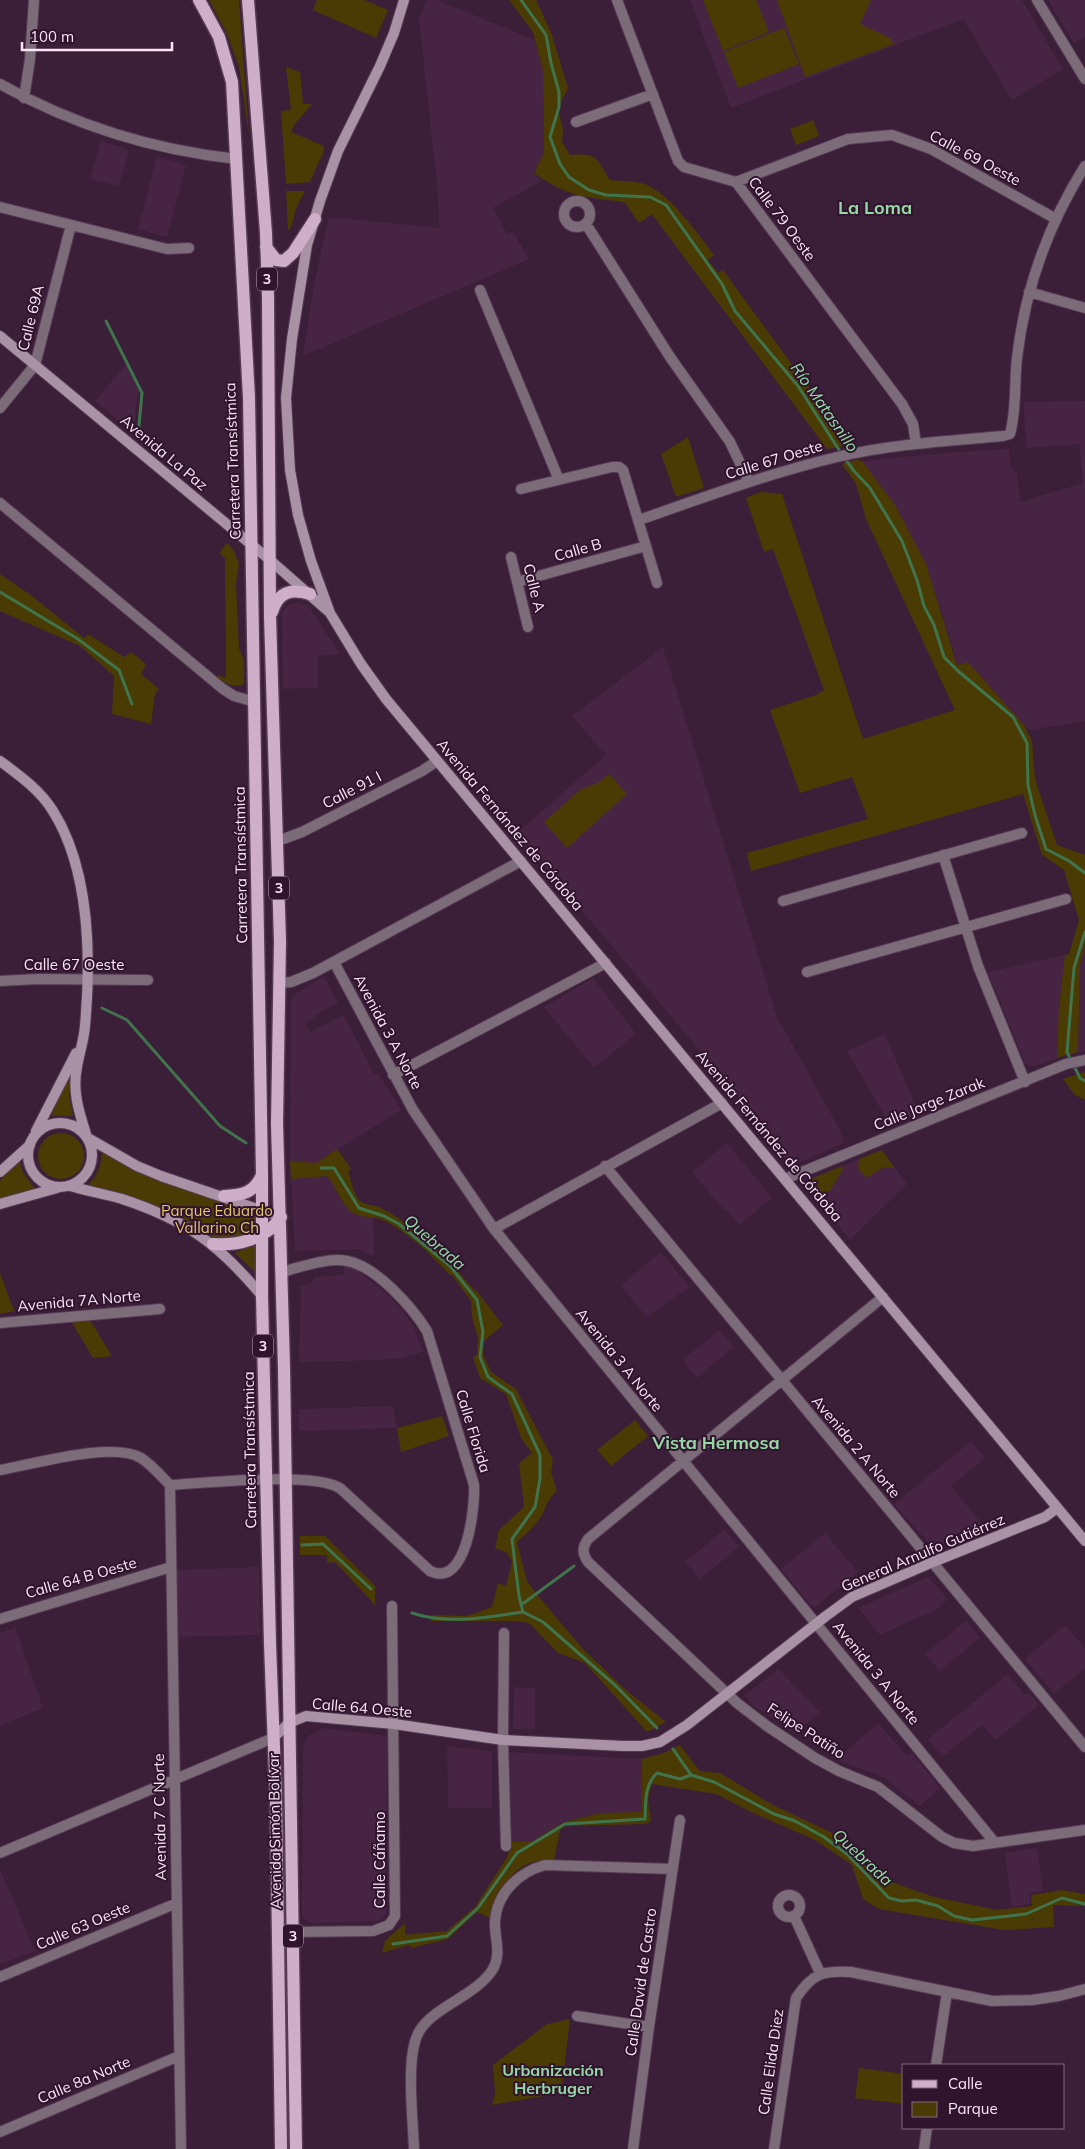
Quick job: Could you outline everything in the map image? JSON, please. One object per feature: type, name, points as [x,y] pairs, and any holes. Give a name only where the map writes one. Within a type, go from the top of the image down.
[{"type":"main road","name":"Carretera Transístmica","points":[[199,0],[219,37],[232,82],[249,398],[262,1175],[262,1296],[273,1738]]},
{"type":"main road","name":"3","points":[[248,0],[268,298],[270,616],[278,841],[280,983],[277,1124],[281,1217],[290,1723]]},
{"type":"main road","name":"Avenida Fernández de Córdoba","points":[[404,0],[394,33],[380,66],[338,151],[323,189],[307,245],[292,340],[286,398],[286,427],[290,470],[298,515],[311,562],[330,613],[361,664],[386,700],[1085,1542]]},
{"type":"main road","points":[[266,247],[276,260],[284,261],[293,252],[315,219]]},
{"type":"main road","name":"Avenida La Paz","points":[[0,336],[270,560],[330,613]]},
{"type":"main road","points":[[270,616],[276,601],[284,593],[295,590],[310,594]]},
{"type":"main road","points":[[0,761],[38,792],[52,810],[65,834],[73,856],[84,910],[89,979],[85,1031],[76,1069],[75,1089],[78,1111],[92,1147],[91,1166],[86,1175],[65,1186],[0,1204]]},
{"type":"main road","points":[[85,1031],[62,1084],[30,1145],[27,1154],[33,1174],[40,1181],[123,1200],[173,1219],[212,1244],[236,1266],[262,1296]]},
{"type":"main road","points":[[35,1134],[51,1123],[61,1122],[79,1128],[87,1136],[145,1169],[224,1196],[261,1212],[281,1217],[273,1227],[261,1234],[234,1244],[212,1244]]},
{"type":"main road","points":[[0,1172],[30,1145]]},
{"type":"main road","points":[[224,1196],[241,1195],[250,1192],[259,1183],[262,1175]]},
{"type":"main road","name":"General Arnulfo Gutiérrez","points":[[660,1742],[687,1725],[852,1597],[1045,1517],[1057,1508]]},
{"type":"main road","name":"Calle 64 Oeste","points":[[273,1738],[290,1723],[306,1716],[394,1724],[502,1740],[623,1746],[642,1746],[660,1742]]},
{"type":"main road","name":"Avenida Simón Bolívar","points":[[290,1723],[296,2149]]},
{"type":"main road","name":"Avenida Simón Bolívar","points":[[273,1738],[276,1799],[281,2149]]},
{"type":"street","points":[[24,98],[30,59],[34,0]]},
{"type":"street","name":"Calle 79 Oeste","points":[[617,0],[678,161],[684,167],[736,182],[902,404],[913,424],[916,444]]},
{"type":"street","points":[[1037,0],[1085,79]]},
{"type":"street","points":[[0,84],[35,104],[102,131],[126,138],[213,156],[237,159]]},
{"type":"street","points":[[576,122],[653,94]]},
{"type":"street","name":"Calle 69 Oeste","points":[[736,182],[848,139],[892,135],[931,149],[1056,219]]},
{"type":"street","points":[[1085,166],[1043,247],[1029,292],[1085,308]]},
{"type":"street","points":[[0,207],[167,249],[189,248]]},
{"type":"street","points":[[586,224],[670,357],[730,442],[749,482]]},
{"type":"street","name":"Calle 69A","points":[[0,408],[35,365],[71,225]]},
{"type":"street","points":[[480,290],[559,480]]},
{"type":"street","name":"Calle 67 Oeste","points":[[639,520],[749,482],[837,457],[916,444],[1010,434],[1014,419],[1017,358],[1029,292]]},
{"type":"street","points":[[521,489],[612,467],[619,467],[626,476],[657,583]]},
{"type":"street","points":[[0,504],[222,689],[234,696],[255,702]]},
{"type":"street","name":"Calle B","points":[[517,582],[646,546]]},
{"type":"street","name":"Calle A","points":[[511,557],[528,627]]},
{"type":"street","name":"Calle 91 I","points":[[278,841],[302,832],[422,771],[437,761]]},
{"type":"street","points":[[783,901],[1022,832]]},
{"type":"street","points":[[943,856],[978,966],[1025,1082]]},
{"type":"street","points":[[280,983],[291,982],[334,962],[521,861]]},
{"type":"street","points":[[807,972],[1066,899]]},
{"type":"street","name":"Avenida 3 A Norte","points":[[334,962],[393,1075],[435,1144],[494,1229],[995,1843]]},
{"type":"street","points":[[393,1075],[606,963]]},
{"type":"street","name":"Calle 67 Oeste","points":[[0,981],[38,979],[148,980]]},
{"type":"street","name":"Calle Jorge Zarak","points":[[785,1179],[1066,1064],[1085,1060]]},
{"type":"street","points":[[494,1229],[722,1103]]},
{"type":"street","name":"Avenida 2 A Norte","points":[[605,1166],[1085,1747]]},
{"type":"street","name":"Calle Florida","points":[[282,1272],[346,1260],[356,1263],[364,1267],[400,1296],[418,1318],[426,1331],[474,1484],[475,1503],[472,1520],[460,1559],[450,1572],[437,1574],[423,1566],[335,1484],[286,1480]]},
{"type":"street","points":[[682,1460],[782,1381],[883,1297]]},
{"type":"street","name":"Avenida 7A Norte","points":[[0,1323],[160,1308]]},
{"type":"street","points":[[0,1470],[104,1450],[123,1451],[141,1458],[170,1485],[267,1479],[286,1480]]},
{"type":"street","name":"Felipe Patiño","points":[[682,1460],[588,1539],[583,1547],[583,1554],[588,1562],[728,1694],[766,1726],[815,1758],[839,1771],[878,1787],[942,1837],[954,1843],[973,1846],[1085,1830]]},
{"type":"street","name":"Avenida 7 C Norte","points":[[170,1485],[181,2149]]},
{"type":"street","name":"Calle 64 B Oeste","points":[[0,1619],[171,1567]]},
{"type":"street","points":[[392,1606],[394,1724]]},
{"type":"street","points":[[504,1633],[502,1740],[506,1846]]},
{"type":"street","name":"Calle Cáñamo","points":[[293,1932],[373,1931],[389,1925],[396,1916],[394,1724]]},
{"type":"street","name":"Calle 64 Oeste","points":[[0,1853],[273,1738]]},
{"type":"street","name":"Calle David de Castro","points":[[633,2149],[680,1820]]},
{"type":"street","points":[[414,2149],[411,2054],[417,2035],[424,2023],[480,1984],[492,1971],[498,1948],[495,1921],[499,1903],[507,1889],[520,1876],[545,1865],[672,1869]]},
{"type":"street","name":"Calle 63 Oeste","points":[[0,1977],[177,1903]]},
{"type":"street","points":[[794,1916],[820,1973],[851,1972],[992,2001],[1032,2000],[1085,1989]]},
{"type":"street","name":"Calle Elida Diez","points":[[774,2149],[796,1998],[806,1982],[820,1973]]},
{"type":"street","points":[[936,2064],[946,1992]]},
{"type":"street","points":[[1072,1993],[1085,1995]]},
{"type":"street","points":[[577,2016],[649,2027]]},
{"type":"street","name":"Calle 8a Norte","points":[[0,2132],[179,2056]]},
{"type":"street","points":[[924,2149],[928,2129]]},
{"type":"shaded area","points":[[437,0],[535,40],[543,71],[544,153],[534,173],[540,182],[493,208],[507,234],[513,232],[529,259],[303,356],[314,284],[329,217],[439,228],[438,195],[419,19],[426,1]]},
{"type":"shaded area","points":[[690,0],[1022,0],[1063,69],[1012,100],[963,19],[731,108]]},
{"type":"shaded area","points":[[1048,0],[1085,0],[1085,36],[1074,43]]},
{"type":"shaded area","points":[[101,141],[129,150],[119,186],[90,179]]},
{"type":"shaded area","points":[[157,157],[186,165],[167,237],[138,229]]},
{"type":"shaded area","points":[[126,365],[138,390],[133,433],[95,401]]},
{"type":"shaded area","points":[[1085,401],[1085,721],[1030,730],[968,662],[958,665],[926,564],[895,505],[862,461],[1009,449],[1011,467],[1017,473],[1021,502],[1083,483],[1079,444],[1027,448],[1023,402]]},
{"type":"shaded area","points":[[297,602],[309,606],[340,654],[318,656],[318,688],[283,689],[282,612],[287,606]]},
{"type":"shaded area","points":[[663,647],[777,1017],[840,1130],[844,1143],[791,1166],[781,1153],[774,1139],[517,833],[606,755],[572,716]]},
{"type":"shaded area","points":[[1085,945],[1085,1051],[1078,1052],[1080,965]]},
{"type":"shaded area","points":[[1065,955],[1059,1007],[1057,1058],[1029,1066],[1025,1063],[988,972]]},
{"type":"shaded area","points":[[324,976],[338,1003],[305,1023],[310,1032],[344,1015],[374,1074],[378,1073],[401,1110],[316,1163],[334,1184],[339,1198],[354,1214],[373,1217],[374,1256],[358,1249],[295,1251],[290,1161],[291,999],[294,995]]},
{"type":"shaded area","points":[[593,978],[636,1034],[594,1068],[544,1007]]},
{"type":"shaded area","points":[[885,1034],[919,1114],[890,1125],[847,1051]]},
{"type":"shaded area","points":[[727,1143],[772,1198],[739,1225],[692,1172]]},
{"type":"shaded area","points":[[882,1150],[907,1184],[850,1240],[809,1189],[811,1179]]},
{"type":"shaded area","points":[[661,1252],[690,1287],[646,1317],[621,1285]]},
{"type":"shaded area","points":[[344,1266],[352,1266],[390,1297],[413,1325],[423,1352],[401,1358],[381,1360],[299,1362],[301,1285],[310,1285],[315,1277],[344,1275]]},
{"type":"shaded area","points":[[720,1330],[734,1347],[697,1378],[682,1360]]},
{"type":"shaded area","points":[[393,1406],[397,1428],[299,1431],[299,1409]]},
{"type":"shaded area","points":[[971,1441],[985,1458],[951,1486],[983,1525],[983,1528],[933,1548],[894,1504]]},
{"type":"shaded area","points":[[725,1529],[739,1547],[700,1579],[685,1562]]},
{"type":"shaded area","points":[[825,1533],[858,1572],[815,1607],[809,1603],[781,1569]]},
{"type":"shaded area","points":[[259,1567],[260,1635],[178,1637],[176,1570]]},
{"type":"shaded area","points":[[928,1577],[948,1599],[937,1609],[880,1635],[858,1608]]},
{"type":"shaded area","points":[[966,1621],[980,1638],[940,1671],[925,1654]]},
{"type":"shaded area","points":[[1065,1625],[1085,1648],[1085,1668],[1054,1694],[1025,1659]]},
{"type":"shaded area","points":[[15,1627],[43,1708],[0,1726],[0,1633]]},
{"type":"shaded area","points":[[779,1669],[820,1712],[795,1733],[751,1704],[745,1695]]},
{"type":"shaded area","points":[[1008,1674],[1025,1695],[1029,1693],[1039,1705],[996,1740],[982,1725],[942,1757],[928,1739]]},
{"type":"shaded area","points":[[514,1687],[535,1688],[535,1729],[513,1729]]},
{"type":"shaded area","points":[[878,1723],[907,1756],[911,1752],[940,1788],[920,1806],[883,1777],[841,1761],[839,1757]]},
{"type":"shaded area","points":[[322,1728],[387,1736],[386,1913],[379,1921],[309,1923],[302,1916],[303,1748],[308,1736]]},
{"type":"shaded area","points":[[447,1746],[490,1751],[492,1754],[492,1808],[448,1808]]},
{"type":"shaded area","points":[[509,1752],[642,1759],[642,1813],[600,1813],[564,1822],[533,1841],[512,1842]]},
{"type":"shaded area","points":[[1037,1848],[1043,1891],[1029,1893],[1030,1904],[1012,1907],[1005,1853]]},
{"type":"shaded area","points":[[0,1869],[35,1951],[0,1964]]},
{"type":"green space","points":[[209,0],[239,0],[249,136],[239,67],[227,34]]},
{"type":"green space","points":[[317,0],[364,0],[388,10],[376,38],[313,10]]},
{"type":"green space","points":[[509,0],[536,0],[551,32],[568,88],[559,112],[563,131],[562,142],[570,155],[586,155],[595,158],[610,180],[641,183],[651,187],[681,213],[714,255],[708,260],[718,273],[723,270],[801,377],[835,419],[833,422],[851,445],[827,449],[652,214],[639,223],[624,202],[577,195],[557,187],[534,173],[544,153],[543,71],[533,32]]},
{"type":"green space","points":[[703,0],[756,0],[769,32],[723,51]]},
{"type":"green space","points":[[777,0],[871,0],[860,24],[890,38],[894,44],[805,77]]},
{"type":"green space","points":[[784,28],[799,64],[738,88],[724,52]]},
{"type":"green space","points":[[286,67],[300,72],[303,104],[312,104],[294,125],[291,132],[324,146],[323,153],[310,182],[286,184],[281,111],[291,110]]},
{"type":"green space","points":[[813,120],[819,136],[796,145],[790,129]]},
{"type":"green space","points":[[286,191],[305,191],[297,206],[290,230],[288,229]]},
{"type":"green space","points":[[688,437],[704,488],[676,497],[661,454]]},
{"type":"green space","points":[[857,460],[862,461],[895,505],[926,564],[957,665],[968,662],[1024,725],[1032,741],[1035,779],[1057,845],[1085,855],[1085,945],[1080,965],[1078,1052],[1057,1058],[1059,1007],[1065,955],[1069,954],[1079,920],[1064,870],[1042,855],[1023,794],[751,871],[747,853],[868,819],[852,777],[800,793],[770,710],[816,695],[824,690],[773,549],[764,552],[746,498],[761,492],[782,494],[863,739],[955,710],[866,519],[856,484],[843,466],[843,463]]},
{"type":"green space","points":[[227,543],[233,549],[239,564],[236,583],[239,649],[244,660],[244,684],[237,686],[217,677],[218,675],[226,678],[225,558],[219,553]]},
{"type":"green space","points":[[0,574],[32,596],[84,638],[88,634],[124,657],[131,652],[146,664],[141,674],[159,689],[155,694],[151,724],[112,714],[114,676],[80,646],[0,611]]},
{"type":"green space","points":[[609,774],[627,794],[567,848],[544,822],[580,790],[599,782]]},
{"type":"green space","points":[[1085,1072],[1085,1100],[1074,1094],[1063,1079]]},
{"type":"green space","points":[[70,1077],[69,1096],[73,1116],[53,1116],[51,1112]]},
{"type":"green space","points":[[61,1133],[74,1137],[80,1143],[84,1156],[80,1169],[74,1175],[61,1179],[48,1175],[42,1169],[38,1156],[42,1143],[48,1137]]},
{"type":"green space","points":[[337,1149],[351,1169],[348,1171],[360,1201],[389,1212],[414,1233],[416,1232],[437,1247],[475,1289],[503,1325],[484,1341],[483,1354],[491,1372],[516,1389],[553,1460],[551,1472],[557,1491],[550,1498],[538,1521],[517,1542],[527,1581],[583,1649],[626,1690],[666,1722],[647,1732],[585,1663],[558,1653],[529,1623],[514,1621],[431,1621],[431,1615],[467,1616],[492,1607],[498,1583],[506,1586],[512,1562],[507,1553],[495,1548],[499,1530],[524,1507],[519,1463],[532,1453],[521,1438],[506,1394],[480,1378],[473,1357],[477,1355],[478,1338],[472,1317],[471,1301],[452,1275],[419,1245],[393,1225],[383,1220],[359,1216],[353,1213],[345,1205],[327,1176],[291,1179],[290,1161],[316,1163]]},
{"type":"green space","points":[[882,1150],[895,1168],[884,1167],[866,1178],[858,1168],[859,1159]]},
{"type":"green space","name":"Parque Eduardo Vallarino Ch","points":[[105,1152],[139,1173],[251,1212],[257,1219],[257,1232],[243,1239],[211,1238],[178,1218],[89,1188],[89,1184],[95,1177],[101,1162],[102,1153]]},
{"type":"green space","points":[[17,1161],[20,1162],[23,1173],[34,1187],[33,1190],[0,1199],[0,1181]]},
{"type":"green space","points":[[842,1166],[843,1169],[830,1191],[814,1195],[809,1189],[811,1179]]},
{"type":"green space","points":[[254,1244],[256,1245],[256,1273],[235,1253]]},
{"type":"green space","points":[[0,1273],[14,1311],[0,1314]]},
{"type":"green space","points":[[90,1320],[112,1356],[93,1358],[71,1321]]},
{"type":"green space","points":[[442,1416],[449,1436],[401,1452],[397,1428]]},
{"type":"green space","points":[[635,1420],[648,1436],[611,1466],[597,1450]]},
{"type":"green space","points":[[300,1536],[325,1536],[375,1586],[375,1605],[335,1562],[327,1563],[327,1555],[300,1555]]},
{"type":"green space","points":[[680,1745],[700,1771],[720,1773],[773,1805],[839,1836],[861,1862],[883,1879],[934,1897],[997,1910],[1032,1906],[1031,1895],[1062,1890],[1085,1894],[1085,1906],[1053,1905],[1054,1927],[1004,1930],[879,1909],[863,1899],[852,1865],[815,1840],[751,1812],[716,1794],[652,1784],[648,1800],[651,1821],[646,1824],[565,1826],[560,1830],[554,1861],[533,1862],[524,1866],[510,1877],[500,1892],[490,1918],[477,1912],[448,1939],[411,1948],[409,1945],[382,1953],[385,1941],[405,1923],[405,1935],[446,1931],[475,1907],[507,1857],[512,1842],[533,1841],[564,1822],[600,1813],[642,1812],[642,1759],[664,1753]]},
{"type":"green space","points":[[570,2019],[561,2093],[492,2105],[495,2093],[493,2065],[547,2024]]},
{"type":"green space","points":[[859,2068],[902,2074],[902,2104],[855,2098]]},
{"type":"waterway","name":"Río Matasnillo","points":[[521,0],[546,35],[559,92],[559,107],[550,137],[560,164],[569,177],[589,190],[606,195],[650,197],[666,205],[722,284],[735,311],[798,386],[841,453]]},
{"type":"waterway","points":[[106,321],[142,393],[138,436]]},
{"type":"waterway","name":"Río Matasnillo","points":[[845,459],[870,488],[902,541],[944,657],[1013,717],[1027,743],[1028,785],[1046,849],[1069,861],[1085,873]]},
{"type":"waterway","points":[[0,592],[78,639],[119,670],[132,704]]},
{"type":"waterway","name":"Río Matasnillo","points":[[1085,932],[1074,968],[1067,1052],[1080,1078],[1085,1081]]},
{"type":"waterway","name":"Quebrada","points":[[102,1008],[127,1020],[220,1126],[246,1143]]},
{"type":"waterway","name":"Quebrada","points":[[321,1168],[334,1168],[359,1208],[384,1216],[399,1224],[450,1266],[477,1300],[483,1332],[480,1357],[488,1377],[512,1394],[540,1455],[540,1479],[535,1507],[512,1539],[519,1596],[523,1612],[543,1622],[616,1686],[657,1728]]},
{"type":"waterway","name":"Quebrada","points":[[302,1545],[323,1544],[371,1589]]},
{"type":"waterway","points":[[521,1605],[574,1566]]},
{"type":"waterway","name":"Quebrada","points":[[412,1613],[439,1619],[468,1619],[523,1612]]},
{"type":"waterway","name":"Quebrada","points":[[673,1749],[691,1775],[714,1782],[774,1814],[795,1821],[824,1837],[847,1854],[889,1898],[902,1901],[916,1900],[938,1906],[954,1916],[972,1920],[1026,1914],[1062,1898],[1085,1904]]},
{"type":"waterway","points":[[393,1944],[447,1936],[478,1908],[517,1853],[565,1824],[645,1819],[648,1788],[657,1773],[680,1779],[691,1775]]},
{"type":"district","name":"La Loma","points":[[875,208]]},
{"type":"district","name":"Vista Hermosa","points":[[716,1443]]},
{"type":"district","name":"Urbanización Herbruger","points":[[553,2079]]}]
